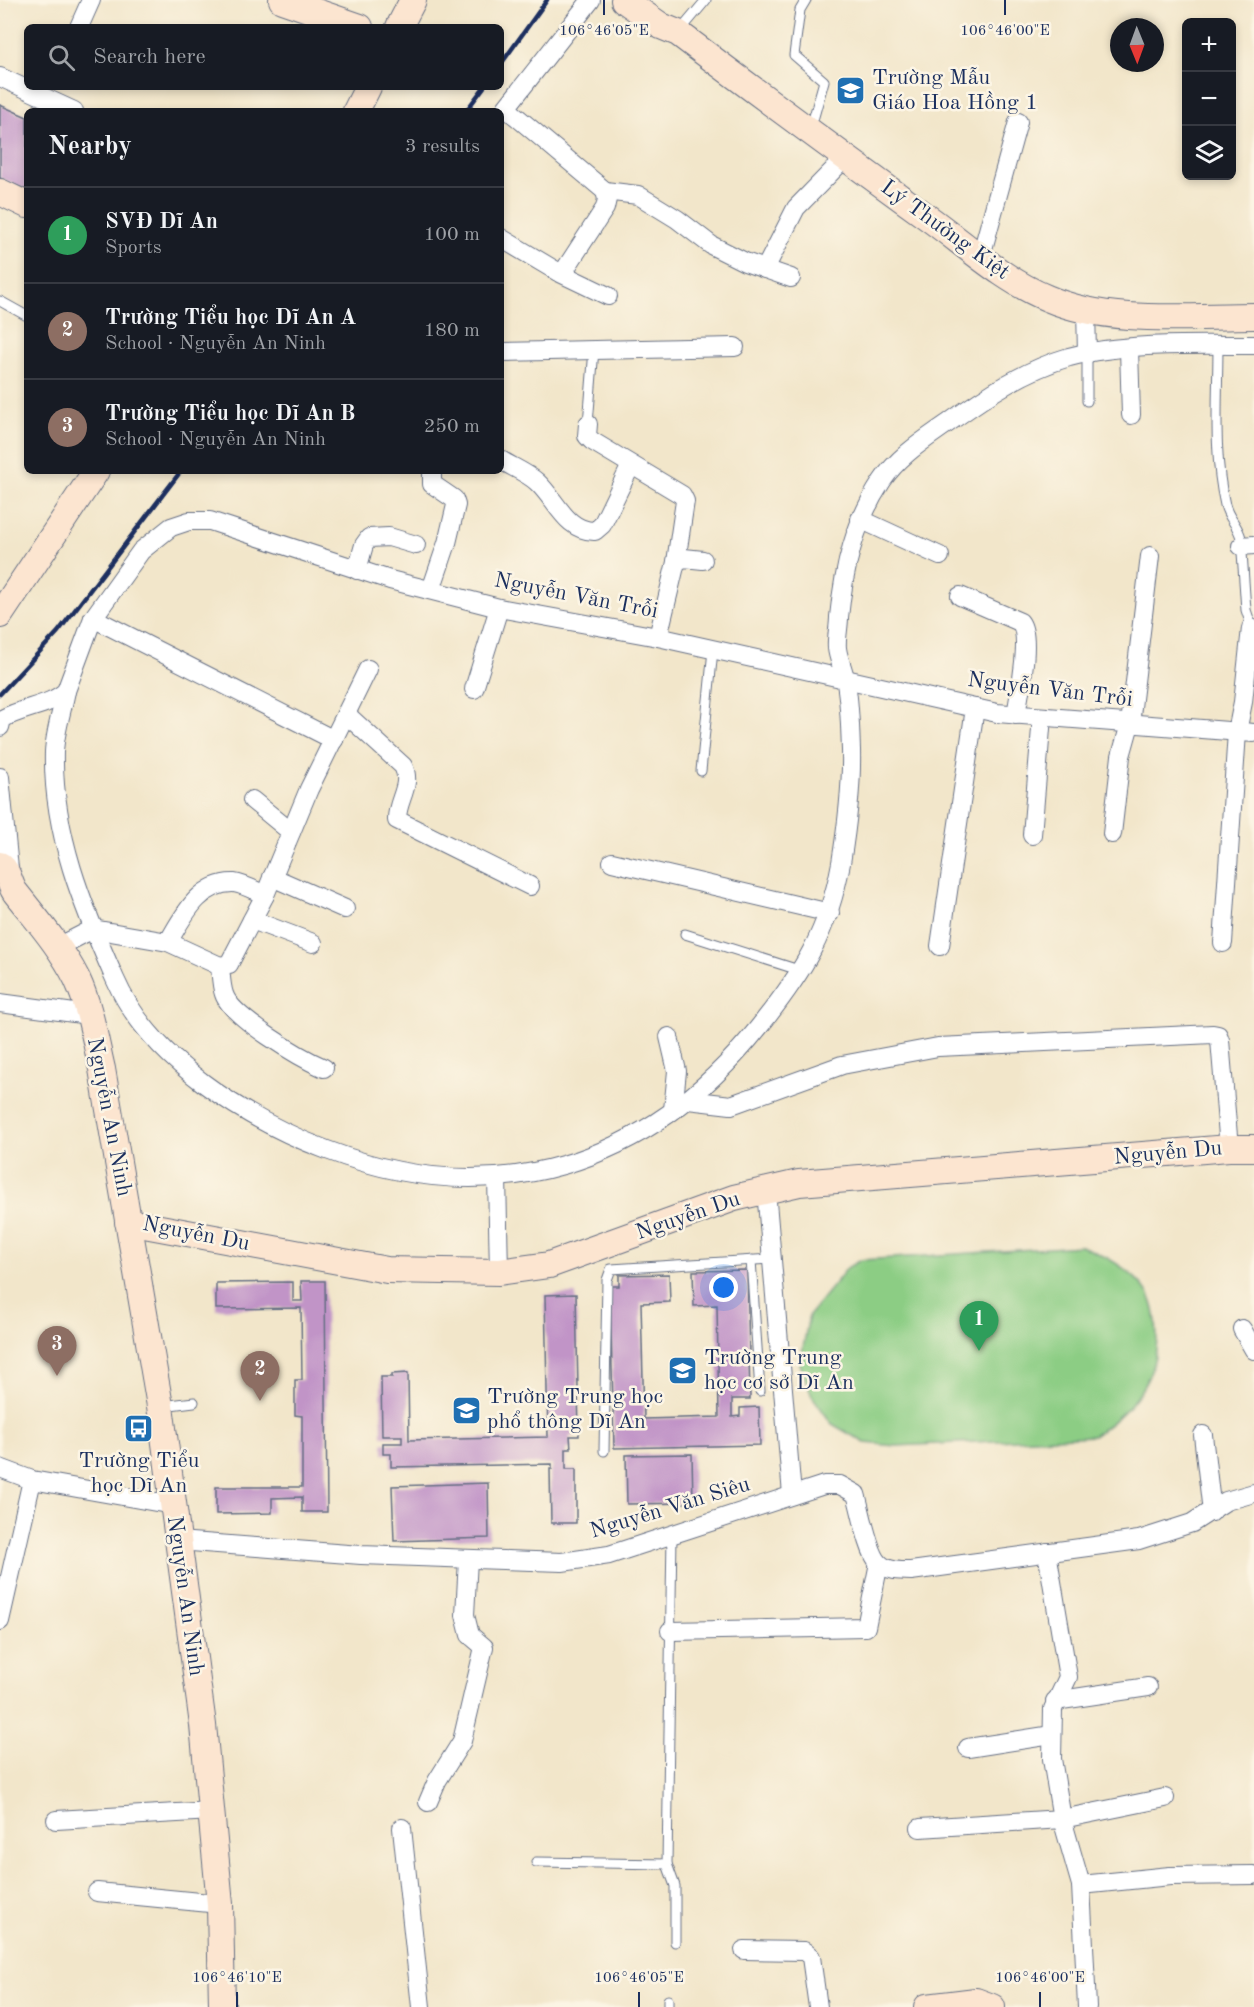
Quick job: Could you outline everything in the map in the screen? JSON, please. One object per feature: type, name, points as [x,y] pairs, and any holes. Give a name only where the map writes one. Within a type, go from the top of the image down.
[{"type":"main road","points":[[282,0],[351,24]]},
{"type":"main road","points":[[401,24],[413,0]]},
{"type":"main road","name":"Lý Thường Kiệt","points":[[624,0],[661,26],[678,33],[809,133],[1021,285],[1048,298],[1115,315],[1254,315]]},
{"type":"main road","name":"Lý Thường Kiệt","points":[[648,0],[669,15],[678,33]]},
{"type":"main road","points":[[358,108],[366,90]]},
{"type":"main road","points":[[0,192],[24,204]]},
{"type":"main road","points":[[0,615],[94,474]]},
{"type":"main road","name":"Nguyễn An Ninh","points":[[4,879],[58,947],[78,981],[89,1016],[129,1222],[160,1406],[212,1811],[220,1904],[222,2007]]},
{"type":"main road","name":"Nguyễn Du","points":[[129,1222],[387,1270],[499,1272],[549,1265],[734,1198],[800,1184],[1242,1148]]},
{"type":"main road","points":[[927,2007],[976,2001],[992,2007]]},
{"type":"street","points":[[80,24],[91,0]]},
{"type":"street","points":[[504,110],[591,0]]},
{"type":"street","points":[[0,77],[24,85]]},
{"type":"street","points":[[50,93],[70,108]]},
{"type":"street","points":[[504,112],[605,191],[638,195],[677,219],[711,245],[791,278]]},
{"type":"street","points":[[981,256],[1018,122]]},
{"type":"street","points":[[765,269],[796,208],[844,158]]},
{"type":"street","points":[[558,272],[564,271],[570,264],[605,208],[608,199],[605,191]]},
{"type":"street","points":[[504,240],[558,272],[608,296]]},
{"type":"street","points":[[1086,309],[1087,354]]},
{"type":"street","name":"Nguyễn Văn Trỗi","points":[[1245,733],[1016,715],[975,708],[846,681],[658,637],[499,608],[357,570],[210,522],[189,521],[171,526],[141,551],[93,618],[66,691],[54,746],[56,811],[93,929],[122,995],[152,1036],[193,1074],[240,1109],[282,1132],[373,1167],[463,1179],[522,1175],[585,1160],[634,1136],[680,1105],[730,1064],[801,970],[830,913],[849,804],[852,753],[846,681],[837,648],[846,559],[860,519],[883,478],[910,449],[982,398],[1026,373],[1069,357],[1129,349],[1254,345]]},
{"type":"street","points":[[504,352],[735,346]]},
{"type":"street","points":[[1129,349],[1131,415]]},
{"type":"street","points":[[588,424],[587,436],[682,495],[685,501],[676,562],[658,637]]},
{"type":"street","points":[[504,462],[536,481],[574,526],[583,532],[595,531],[602,525],[631,465]]},
{"type":"street","points":[[431,590],[447,543],[456,505],[454,499],[432,484],[432,474]]},
{"type":"street","points":[[860,519],[940,556]]},
{"type":"street","points":[[357,570],[364,544],[369,538],[389,537],[416,545]]},
{"type":"street","points":[[1112,834],[1121,756],[1130,724],[1150,556]]},
{"type":"street","points":[[676,562],[684,558],[703,560]]},
{"type":"street","points":[[960,596],[1020,622],[1024,627],[1016,715]]},
{"type":"street","points":[[474,689],[499,608]]},
{"type":"street","points":[[93,618],[334,740]]},
{"type":"street","points":[[1223,943],[1245,733],[1243,702],[1252,629]]},
{"type":"street","points":[[58,947],[93,929],[168,942],[220,966],[229,964],[235,957],[265,895],[291,832],[368,669]]},
{"type":"street","points":[[0,727],[2,719],[22,708],[58,698],[66,691]]},
{"type":"street","points":[[939,946],[975,708]]},
{"type":"street","points":[[346,714],[404,766],[407,784],[397,808],[398,820],[530,885]]},
{"type":"street","points":[[1032,835],[1042,717]]},
{"type":"street","points":[[0,777],[4,879]]},
{"type":"street","points":[[252,800],[291,832]]},
{"type":"street","points":[[612,862],[830,913]]},
{"type":"street","points":[[272,878],[345,909]]},
{"type":"street","points":[[168,942],[192,903],[212,888],[235,883],[265,895]]},
{"type":"street","points":[[252,920],[313,943]]},
{"type":"street","points":[[220,966],[224,995],[232,1006],[278,1043],[324,1068]]},
{"type":"street","points":[[0,1003],[89,1016]]},
{"type":"street","points":[[669,1037],[677,1071],[680,1105],[731,1105],[842,1065],[938,1047],[1213,1034],[1218,1035],[1220,1040],[1242,1148]]},
{"type":"street","points":[[497,1177],[499,1272]]},
{"type":"street","points":[[766,1190],[792,1495]]},
{"type":"street","points":[[1242,1329],[1254,1350]]},
{"type":"street","points":[[1203,1435],[1212,1512]]},
{"type":"street","points":[[0,1468],[32,1480],[173,1505]]},
{"type":"street","points":[[0,1621],[32,1480]]},
{"type":"street","name":"Nguyễn Văn Siêu","points":[[178,1540],[361,1555],[562,1562],[609,1555],[824,1485],[840,1485],[856,1494],[873,1554],[879,1563]]},
{"type":"street","points":[[670,1631],[866,1627],[879,1563],[892,1570],[910,1571],[1139,1540],[1192,1523],[1226,1502],[1254,1493]]},
{"type":"street","points":[[1047,1552],[1067,1668],[1065,1685],[1055,1701],[1052,1759],[1062,1819],[1081,1885],[1087,2007]]},
{"type":"street","points":[[429,1802],[437,1781],[462,1742],[484,1647],[470,1635],[465,1615],[468,1559]]},
{"type":"street","points":[[1055,1701],[1148,1687]]},
{"type":"street","points":[[968,1748],[1052,1735]]},
{"type":"street","points":[[920,1828],[1062,1819],[1165,1798]]},
{"type":"street","points":[[56,1820],[212,1811]]},
{"type":"street","points":[[402,1828],[421,2007]]},
{"type":"street","points":[[1081,1885],[1170,1876],[1254,1875]]},
{"type":"street","points":[[97,1892],[220,1904]]},
{"type":"street","points":[[744,1950],[804,1951],[811,1957],[818,2007]]},
{"type":"lane","points":[[678,33],[706,0]]},
{"type":"lane","points":[[806,0],[800,10],[794,55],[824,81],[809,133]]},
{"type":"lane","points":[[0,301],[24,314]]},
{"type":"lane","points":[[1218,345],[1217,433],[1225,505],[1230,520],[1238,528],[1248,546],[1246,610],[1252,629]]},
{"type":"lane","points":[[588,424],[594,349]]},
{"type":"lane","points":[[1087,354],[1087,401]]},
{"type":"lane","points":[[701,771],[713,650]]},
{"type":"lane","points":[[685,934],[801,970]]},
{"type":"lane","points":[[604,1451],[607,1280],[610,1269],[772,1258]]},
{"type":"lane","points":[[751,1260],[760,1391]]},
{"type":"lane","points":[[160,1406],[194,1402]]},
{"type":"lane","points":[[672,1534],[667,1864],[675,1886],[675,1942]]},
{"type":"lane","points":[[536,1862],[667,1864]]},
{"type":"green space","points":[[1081,1246],[1114,1262],[1135,1278],[1150,1298],[1156,1323],[1157,1341],[1150,1374],[1133,1402],[1093,1436],[896,1446],[865,1443],[832,1424],[812,1396],[800,1364],[809,1315],[848,1267],[861,1260]]},
{"type":"building","points":[[0,105],[24,116],[24,189],[0,178]]},
{"type":"building","points":[[747,1270],[750,1399],[732,1399],[732,1417],[740,1416],[740,1408],[759,1407],[760,1445],[614,1448],[610,1286],[619,1286],[619,1275],[669,1274],[670,1302],[641,1303],[644,1419],[719,1417],[717,1305],[694,1306],[693,1271]]},
{"type":"building","points":[[301,1281],[325,1281],[327,1512],[302,1512],[302,1497],[272,1498],[272,1513],[216,1514],[216,1487],[302,1487],[302,1416],[295,1415],[295,1380],[302,1380],[301,1308],[216,1309],[216,1283],[293,1282],[293,1301],[302,1301]]},
{"type":"building","points":[[576,1294],[579,1436],[570,1436],[571,1449],[566,1449],[566,1469],[576,1469],[576,1523],[551,1523],[550,1469],[552,1469],[552,1464],[391,1467],[391,1454],[383,1454],[383,1443],[402,1443],[402,1436],[382,1436],[381,1377],[392,1377],[392,1374],[408,1373],[409,1440],[548,1437],[545,1295]]},
{"type":"building","points":[[692,1454],[693,1503],[627,1504],[626,1455]]},
{"type":"building","points":[[488,1483],[489,1538],[394,1541],[392,1486]]},
{"type":"railway","points":[[504,60],[547,0]]},
{"type":"railway","points":[[468,108],[482,90]]},
{"type":"railway","points":[[0,694],[58,632],[179,474]]},
{"type":"place","name":"Trường Mẫu Giáo Hoa Hồng 1","points":[[851,91]]},
{"type":"place","name":"SVĐ Dĩ An","points":[[979,1351]]},
{"type":"place","name":"Trường Trung học cơ sở Dĩ An","points":[[683,1371]]},
{"type":"place","name":"Trường Tiểu học Dĩ An B","points":[[57,1376]]},
{"type":"place","name":"Trường Tiểu học Dĩ An A","points":[[260,1401]]},
{"type":"place","name":"Trường Trung học phổ thông Dĩ An","points":[[466,1410]]},
{"type":"place","name":"Trường Tiểu học Dĩ An","points":[[139,1429]]}]
